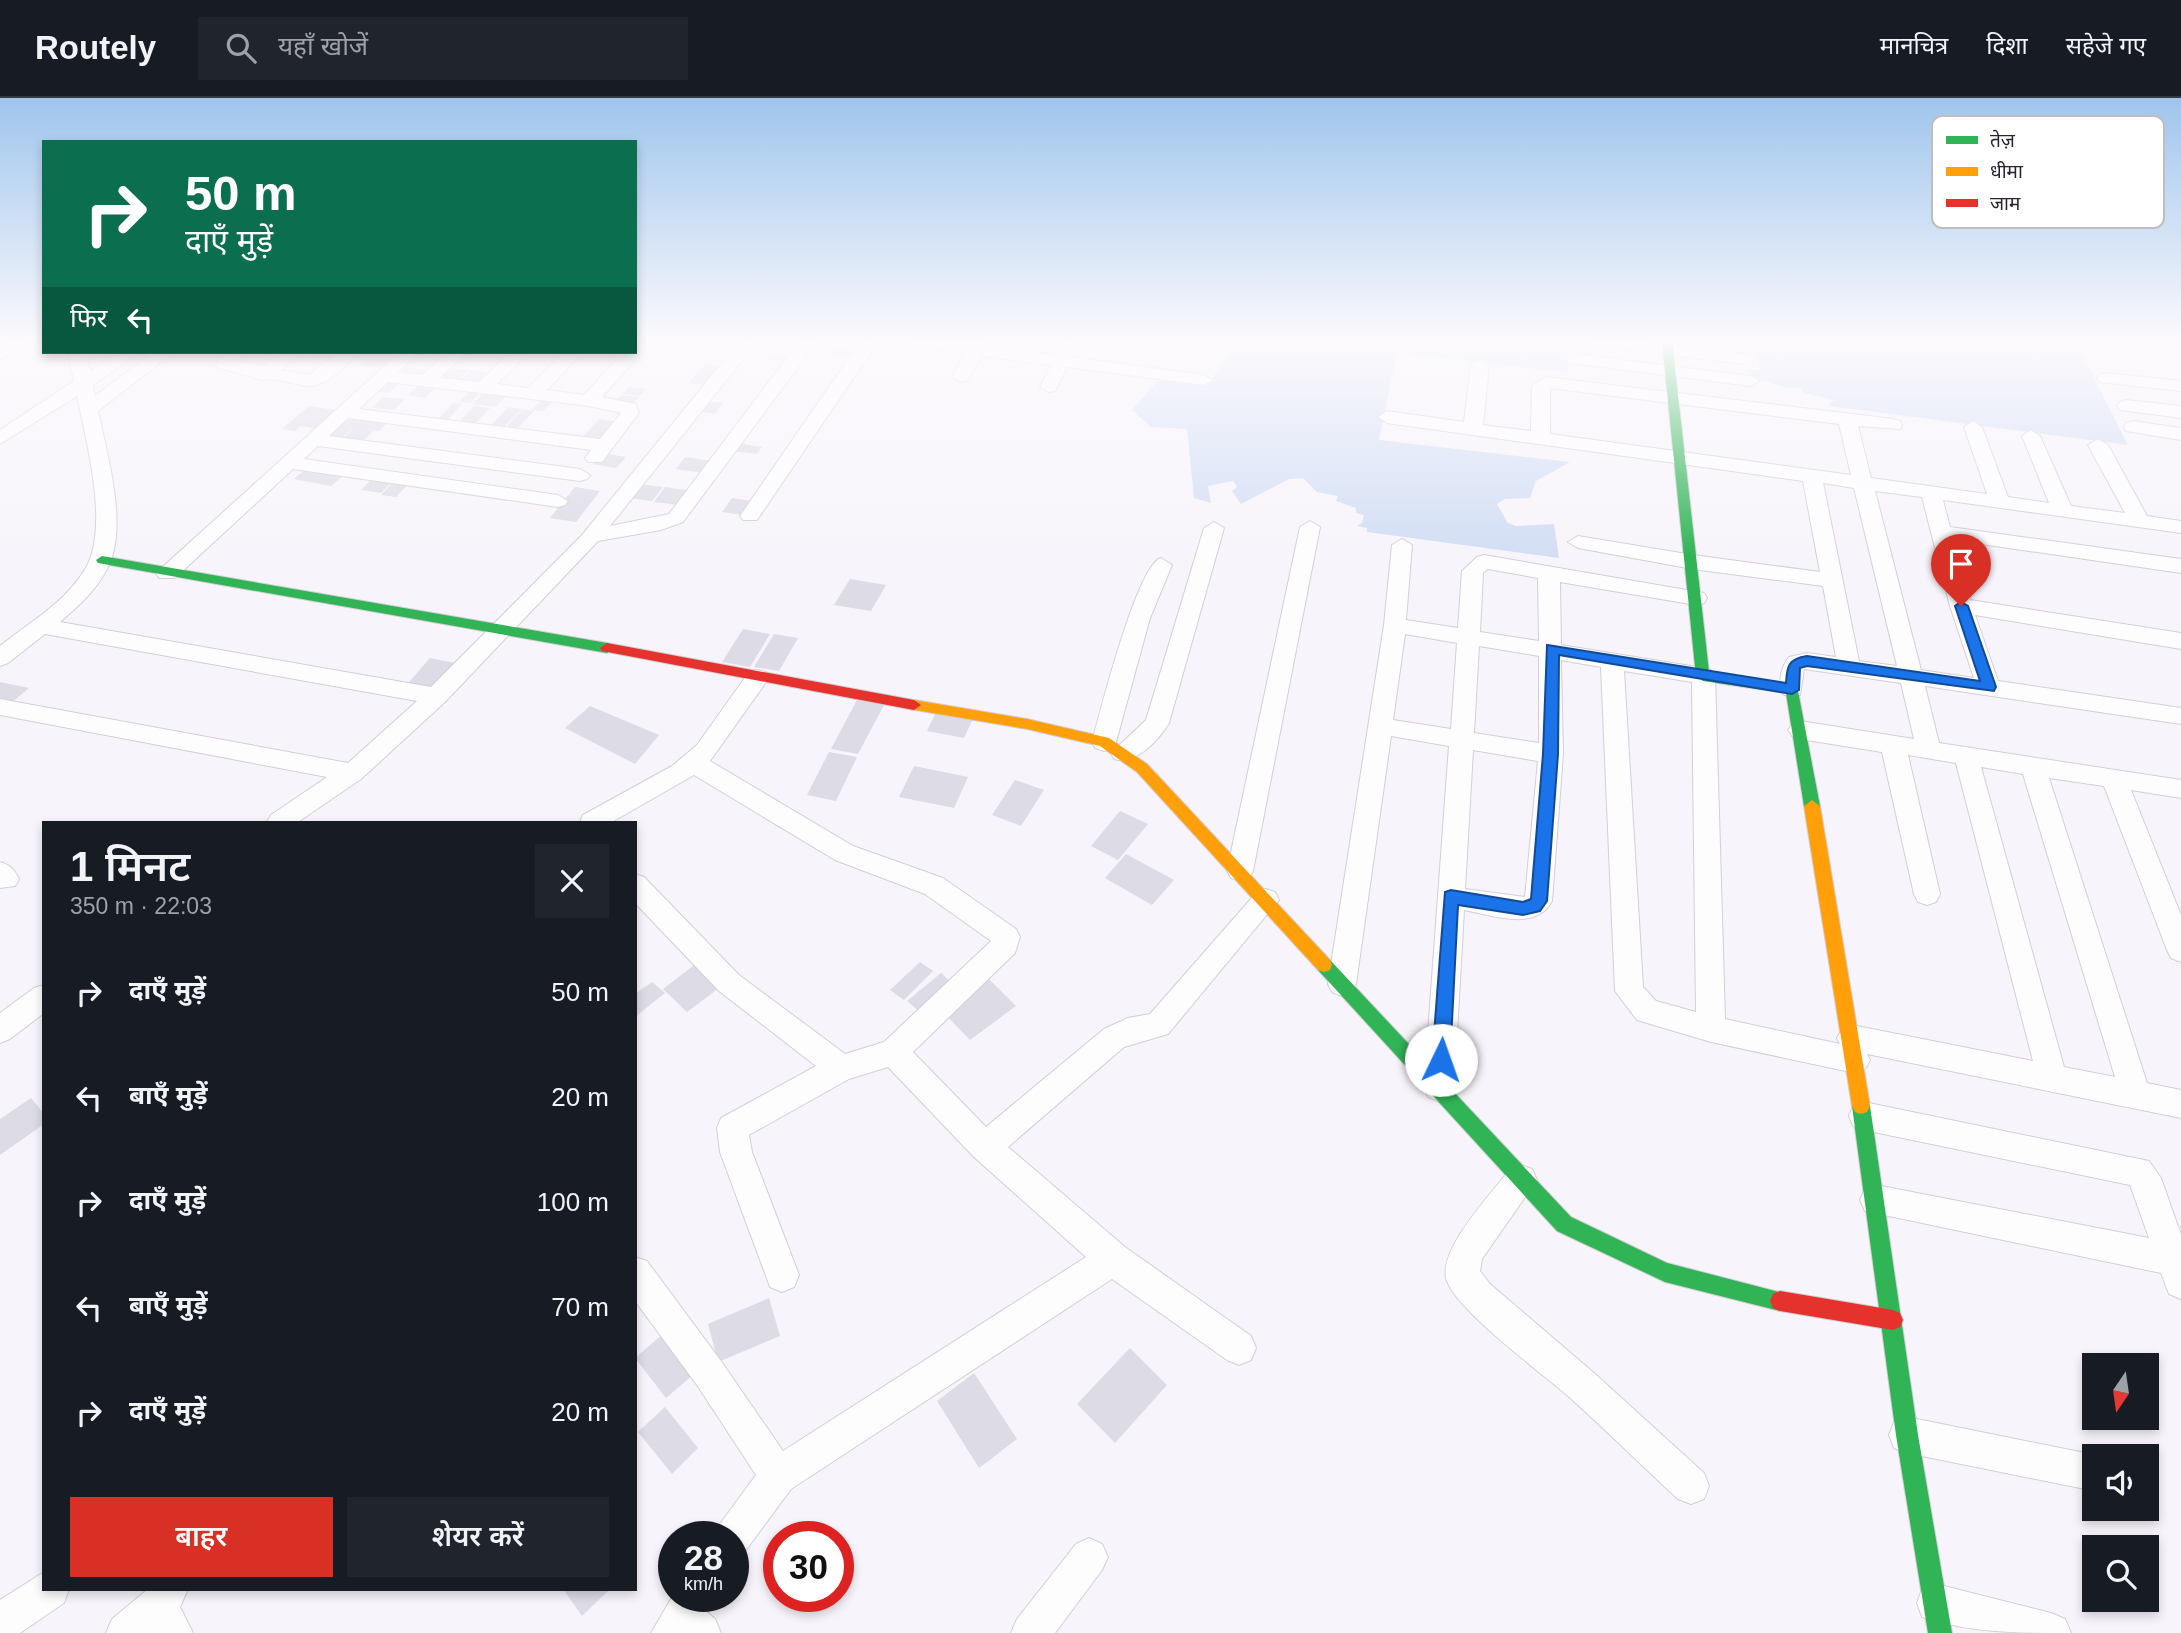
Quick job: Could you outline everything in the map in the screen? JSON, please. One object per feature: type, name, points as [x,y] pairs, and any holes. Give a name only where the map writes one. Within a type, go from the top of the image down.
[{"type":"street","points":[[0,438],[39,414]]},
{"type":"street","points":[[0,658],[78,592],[102,560],[107,528],[89,414]]},
{"type":"street","points":[[167,573],[340,414]]},
{"type":"street","points":[[355,414],[606,446]]},
{"type":"street","points":[[545,518],[606,446],[628,414]]},
{"type":"street","points":[[281,821],[352,773],[395,737],[437,696],[591,536],[690,414]]},
{"type":"street","points":[[591,536],[661,524],[676,518],[754,414]]},
{"type":"street","points":[[750,516],[820,414]]},
{"type":"street","points":[[1473,428],[1475,414]]},
{"type":"street","points":[[1540,414],[1540,439]]},
{"type":"street","points":[[1674,414],[1693,562],[1703,676],[1711,1029]]},
{"type":"street","points":[[1804,414],[1893,425]]},
{"type":"street","points":[[1387,417],[1679,460],[2181,527]]},
{"type":"street","points":[[1847,419],[1908,675],[1929,750]]},
{"type":"street","points":[[1973,427],[2000,503]]},
{"type":"street","points":[[2133,428],[2181,434]]},
{"type":"street","points":[[2031,436],[2063,511]]},
{"type":"street","points":[[312,439],[580,475]]},
{"type":"street","points":[[2098,444],[2140,522]]},
{"type":"street","points":[[288,462],[558,501]]},
{"type":"street","points":[[1812,477],[1849,666]]},
{"type":"street","points":[[1931,493],[1961,606],[1989,687]]},
{"type":"street","points":[[1240,872],[1310,527]]},
{"type":"street","points":[[1113,748],[1157,723],[1214,528]]},
{"type":"street","points":[[1941,532],[2181,566]]},
{"type":"street","points":[[1578,542],[1693,562],[1832,580]]},
{"type":"street","points":[[1342,984],[1395,625],[1402,545]]},
{"type":"street","points":[[102,560],[503,629],[757,678],[929,705],[1113,748],[1142,768],[1564,1224],[1665,1272],[1756,1297],[1893,1320]]},
{"type":"street","points":[[1439,1087],[1466,636],[1473,571],[1484,562],[1696,598]]},
{"type":"street","points":[[1113,748],[1139,618],[1161,565]]},
{"type":"street","points":[[1451,897],[1523,909],[1534,906],[1539,901],[1551,754],[1552,649],[1549,574]]},
{"type":"street","points":[[1961,606],[2181,642]]},
{"type":"street","points":[[1395,625],[1792,690]]},
{"type":"street","points":[[38,626],[437,696]]},
{"type":"street","points":[[1612,659],[1629,991],[1647,1011],[1711,1029],[2052,1077],[2181,1104]]},
{"type":"street","points":[[2052,1633],[1938,1618],[1908,1435],[1864,1116],[1792,690],[1793,667],[1797,662],[1849,666],[2181,716]]},
{"type":"street","points":[[594,821],[706,751],[757,678]]},
{"type":"street","points":[[0,707],[352,773]]},
{"type":"street","points":[[1380,726],[1551,754]]},
{"type":"street","points":[[1800,730],[2181,789]]},
{"type":"street","points":[[1893,745],[1927,894]]},
{"type":"street","points":[[1966,756],[2052,1077]]},
{"type":"street","points":[[692,762],[844,853],[934,886],[1006,937],[1005,945],[893,1052],[841,1068],[732,1128],[736,1152],[782,1275]]},
{"type":"street","points":[[2033,766],[2135,1094]]},
{"type":"street","points":[[2114,779],[2181,950]]},
{"type":"street","points":[[637,887],[729,983],[841,1068]]},
{"type":"street","points":[[985,1147],[1114,1038],[1128,1031],[1157,1025],[1266,900]]},
{"type":"street","points":[[0,1030],[42,998]]},
{"type":"street","points":[[893,1052],[985,1147],[1113,1259],[1239,1348]]},
{"type":"street","points":[[1864,1116],[2138,1172],[2145,1178],[2177,1271]]},
{"type":"street","points":[[1521,1180],[1467,1252],[1461,1276],[1478,1296],[1582,1385],[1691,1486]]},
{"type":"street","points":[[1876,1200],[2177,1271]]},
{"type":"street","points":[[745,1521],[778,1476],[1113,1259]]},
{"type":"street","points":[[637,1276],[709,1373],[778,1476]]},
{"type":"street","points":[[1908,1435],[2082,1470]]},
{"type":"street","points":[[1031,1633],[1089,1557]]},
{"type":"street","points":[[0,1623],[47,1591]]},
{"type":"street","points":[[125,1633],[167,1610]]},
{"type":"water","points":[[1136,414],[1384,414],[1379,440],[1570,462],[1536,481],[1530,498],[1505,499],[1497,504],[1508,523],[1516,526],[1554,524],[1559,558],[1367,532],[1367,528],[1357,526],[1362,523],[1364,515],[1356,513],[1356,508],[1336,501],[1338,496],[1317,492],[1303,478],[1289,479],[1241,504],[1232,491],[1237,487],[1233,481],[1208,486],[1211,503],[1194,498],[1187,429],[1151,427]]},
{"type":"water","points":[[1888,414],[2112,414],[2128,445]]},
{"type":"building","points":[[300,414],[337,414],[319,429],[301,426],[295,431],[282,429]]},
{"type":"building","points":[[345,414],[390,420],[379,431],[364,429],[374,431],[362,441],[343,438],[355,427],[341,438],[321,435]]},
{"type":"building","points":[[443,414],[453,414],[446,421],[437,420]]},
{"type":"building","points":[[467,414],[485,414],[474,425],[458,423]]},
{"type":"building","points":[[502,414],[517,414],[504,427],[491,425]]},
{"type":"building","points":[[519,414],[532,414],[518,428],[507,426]]},
{"type":"building","points":[[599,419],[618,422],[604,439],[584,436]]},
{"type":"building","points":[[738,443],[762,447],[756,454],[732,451]]},
{"type":"building","points":[[602,453],[626,457],[616,468],[593,464]]},
{"type":"building","points":[[685,457],[712,461],[703,473],[676,469]]},
{"type":"building","points":[[307,468],[344,475],[331,486],[294,479]]},
{"type":"building","points":[[372,479],[392,482],[381,493],[361,490]]},
{"type":"building","points":[[394,481],[409,483],[396,497],[381,495]]},
{"type":"building","points":[[640,484],[663,487],[652,501],[629,498]]},
{"type":"building","points":[[575,487],[600,491],[576,522],[550,518]]},
{"type":"building","points":[[665,487],[691,491],[680,505],[654,502]]},
{"type":"building","points":[[732,498],[753,501],[743,515],[722,512]]},
{"type":"building","points":[[850,579],[886,585],[871,611],[834,605]]},
{"type":"building","points":[[743,629],[770,634],[750,667],[722,662]]},
{"type":"building","points":[[774,634],[798,638],[779,671],[754,667]]},
{"type":"building","points":[[430,658],[460,664],[433,695],[403,689]]},
{"type":"building","points":[[0,682],[29,688],[10,704],[0,703]]},
{"type":"building","points":[[857,700],[884,705],[858,754],[831,749]]},
{"type":"building","points":[[590,706],[659,735],[635,764],[565,728]]},
{"type":"building","points":[[936,712],[973,719],[964,738],[927,731]]},
{"type":"building","points":[[829,752],[857,757],[836,801],[807,795]]},
{"type":"building","points":[[914,766],[968,777],[954,808],[899,797]]},
{"type":"building","points":[[1015,780],[1044,790],[1021,826],[992,815]]},
{"type":"building","points":[[1120,811],[1148,824],[1118,860],[1091,846]]},
{"type":"building","points":[[1126,854],[1174,880],[1152,905],[1105,878]]},
{"type":"building","points":[[698,962],[723,985],[687,1012],[663,989]]},
{"type":"building","points":[[920,962],[933,971],[904,1000],[890,990]]},
{"type":"building","points":[[941,973],[954,985],[921,1013],[907,1001]]},
{"type":"building","points":[[987,977],[1016,1006],[970,1040],[941,1010]]},
{"type":"building","points":[[652,982],[665,993],[637,1015],[637,993]]},
{"type":"building","points":[[31,1098],[42,1112],[42,1125],[0,1155],[0,1119]]},
{"type":"building","points":[[769,1298],[780,1336],[718,1362],[708,1324]]},
{"type":"building","points":[[663,1334],[694,1374],[666,1398],[637,1361],[637,1356]]},
{"type":"building","points":[[1130,1348],[1167,1385],[1115,1443],[1077,1404]]},
{"type":"building","points":[[974,1373],[1017,1439],[979,1468],[937,1401]]},
{"type":"building","points":[[665,1407],[698,1448],[672,1474],[638,1432]]},
{"type":"building","points":[[564,1591],[608,1591],[582,1616]]},
{"type":"traffic: fast","points":[[1675,414],[1703,676],[1792,689],[1812,806]]},
{"type":"traffic: fast","points":[[102,560],[607,648]]},
{"type":"traffic: fast","points":[[1324,965],[1564,1224],[1665,1272],[1780,1301]]},
{"type":"traffic: fast","points":[[1861,1106],[1907,1435],[1940,1633]]},
{"type":"traffic: slow","points":[[914,705],[1027,724],[1104,742],[1142,768],[1324,965]]},
{"type":"traffic: slow","points":[[1812,806],[1861,1106]]},
{"type":"traffic: jam","points":[[607,648],[914,705]]},
{"type":"traffic: jam","points":[[1780,1301],[1893,1320]]},
{"type":"route","points":[[1441,1060],[1451,897],[1523,909],[1534,906],[1539,901],[1551,754],[1552,649],[1792,690],[1793,667],[1797,662],[1807,661],[1989,687],[1961,606]]}]
